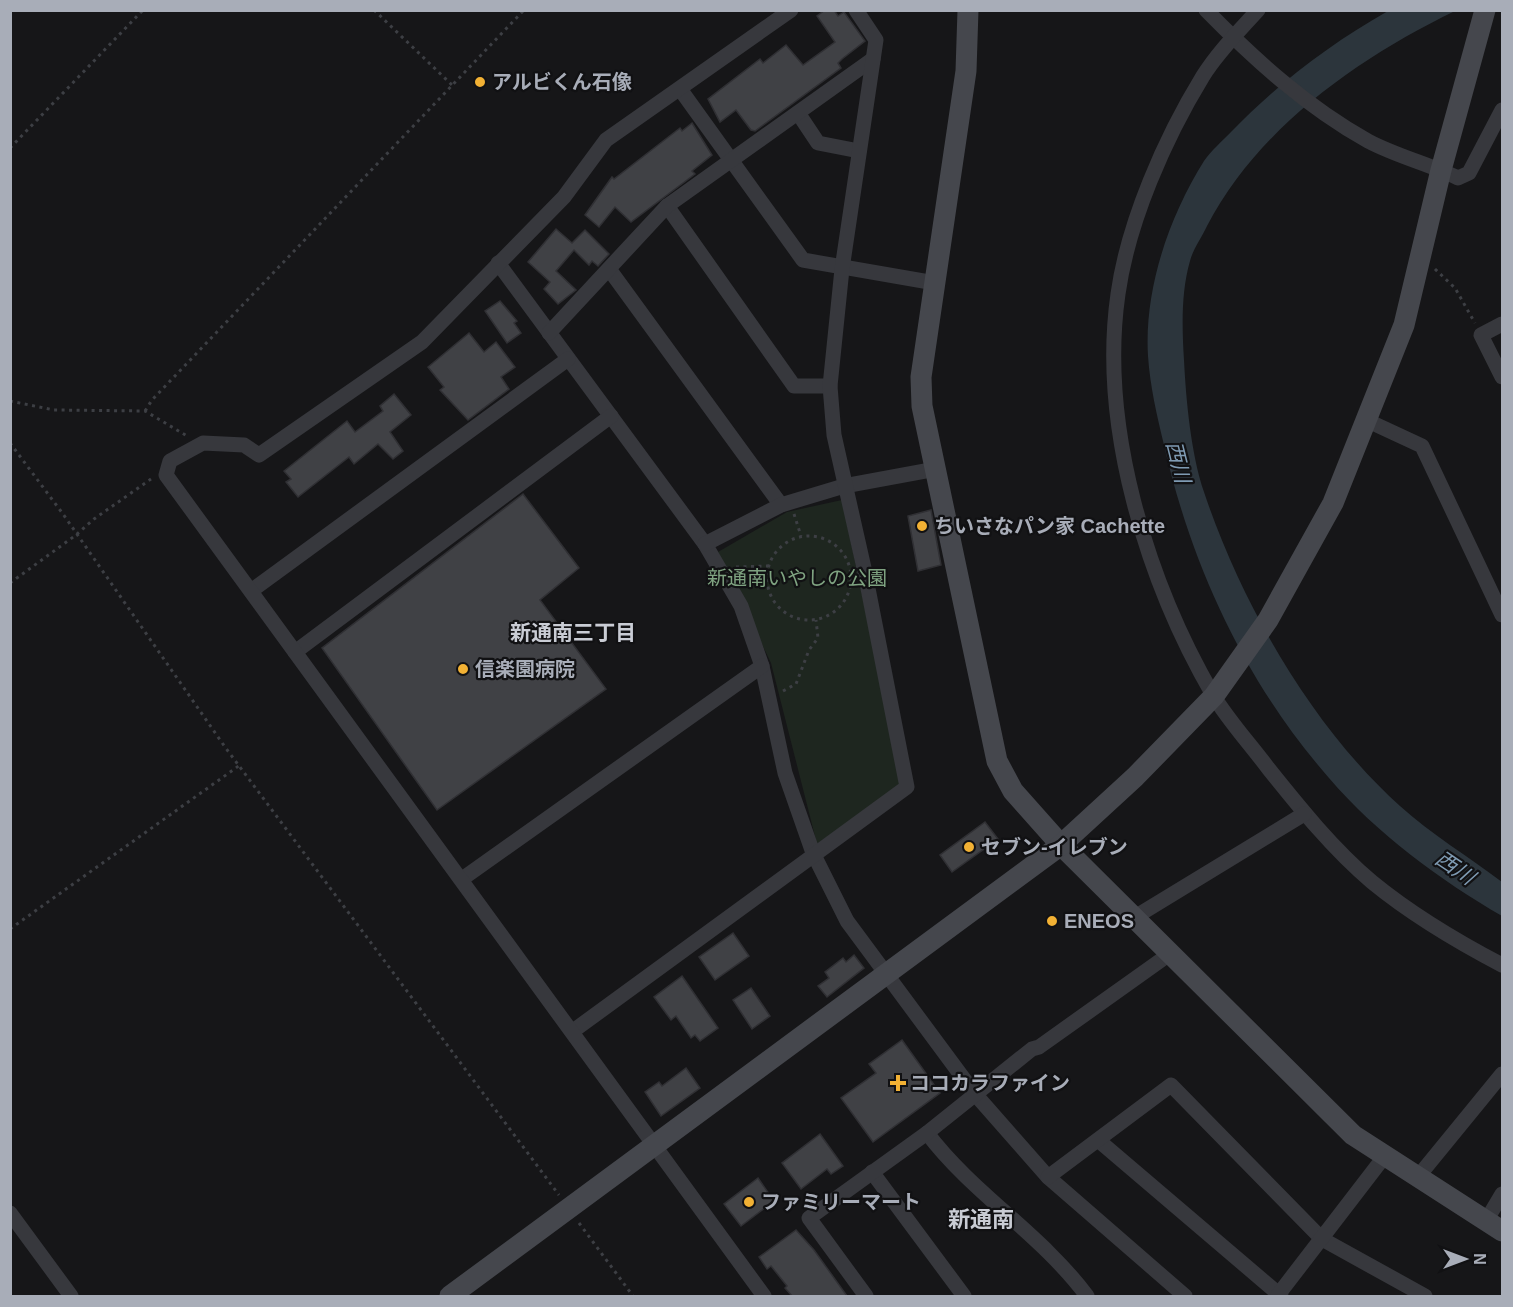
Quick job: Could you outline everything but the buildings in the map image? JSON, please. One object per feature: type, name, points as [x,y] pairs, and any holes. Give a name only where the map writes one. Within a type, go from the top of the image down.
[{"type":"street","points":[[764,1296],[166,475],[170,461],[203,443],[244,445],[259,455],[422,342],[564,197],[606,140],[791,10]]},
{"type":"street","points":[[573,1031],[813,853],[907,787],[864,567],[834,435],[830,386],[842,269],[876,39],[856,10]]},
{"type":"street","points":[[968,10],[966,72],[921,377],[922,406],[997,761],[1013,791],[1061,845],[1353,1135],[1494,1226],[1503,1194]]},
{"type":"street","points":[[1206,10],[1233,38],[1314,108],[1370,142],[1458,178],[1470,173],[1503,110]]},
{"type":"street","points":[[1258,10],[1204,74],[1175,127],[1130,238],[1118,293],[1113,360],[1119,427],[1145,539],[1170,607],[1214,696],[1304,814],[1372,882],[1420,917],[1503,965]]},
{"type":"street","points":[[450,1296],[1061,845],[1135,777],[1214,696],[1268,620],[1333,503],[1404,325],[1441,170],[1485,11]]},
{"type":"street","points":[[549,333],[667,206],[873,59]]},
{"type":"street","points":[[680,89],[802,260],[842,269],[935,283]]},
{"type":"street","points":[[798,112],[818,143],[859,150]]},
{"type":"street","points":[[667,206],[794,386],[830,386]]},
{"type":"street","points":[[498,263],[705,544],[741,606],[762,666],[784,773],[813,853],[847,921],[975,1094],[1048,1177],[1179,1295]]},
{"type":"street","points":[[609,269],[787,507]]},
{"type":"street","points":[[1503,324],[1481,334],[1503,377]]},
{"type":"street","points":[[250,591],[568,359]]},
{"type":"street","points":[[295,652],[611,416]]},
{"type":"street","points":[[1366,420],[1422,446],[1503,615]]},
{"type":"street","points":[[705,544],[787,507],[844,486],[936,469]]},
{"type":"street","points":[[462,879],[762,666]]},
{"type":"street","points":[[1135,917],[1304,814]]},
{"type":"street","points":[[866,1296],[809,1218],[927,1133],[1032,1050],[1171,953]]},
{"type":"street","points":[[1418,1178],[1503,1074]]},
{"type":"street","points":[[1048,1177],[1171,1085],[1322,1239],[1425,1296]]},
{"type":"street","points":[[927,1133],[963,1174],[1046,1249],[1087,1296]]},
{"type":"street","points":[[1098,1140],[1280,1296],[1384,1157]]},
{"type":"street","points":[[872,1172],[964,1296]]},
{"type":"street","points":[[10,1213],[71,1296]]},
{"type":"path","points":[[10,148],[143,10]]},
{"type":"path","points":[[374,10],[453,85]]},
{"type":"path","points":[[145,411],[152,400],[524,10]]},
{"type":"path","points":[[1420,256],[1455,288],[1481,334]]},
{"type":"path","points":[[10,400],[54,410],[145,411],[178,432],[203,443]]},
{"type":"path","points":[[10,443],[240,765],[633,1296]]},
{"type":"path","points":[[10,583],[150,479],[166,475]]},
{"type":"path","points":[[787,507],[801,536]]},
{"type":"path","points":[[801,536],[820,536],[829,540],[844,553],[851,571],[850,588],[843,603],[831,614],[816,620],[797,618],[781,609],[770,594],[768,566],[783,543],[801,536]]},
{"type":"path","points":[[725,568],[768,566]]},
{"type":"path","points":[[778,693],[796,684],[809,650],[818,638],[816,620]]},
{"type":"path","points":[[10,929],[240,765]]},
{"type":"green space","name":"新通南いやしの公園","points":[[842,500],[902,784],[817,844],[771,663],[718,552],[787,512]]},
{"type":"water","name":"西川","points":[[1388,11],[1455,11],[1382,51],[1347,74],[1282,127],[1228,191],[1193,252],[1187,273],[1183,310],[1185,376],[1190,427],[1199,477],[1219,534],[1259,619],[1283,661],[1337,739],[1368,774],[1412,816],[1502,882],[1502,916],[1456,887],[1388,837],[1329,778],[1272,703],[1226,622],[1190,536],[1164,445],[1150,378],[1148,331],[1150,305],[1161,254],[1180,206],[1204,161],[1249,114],[1286,81],[1345,37]]},
{"type":"place","name":"アルビくん石像","points":[[480,82]]},
{"type":"place","name":"ちいさなパン家 Cachette","points":[[922,526]]},
{"type":"place","name":"信楽園病院","points":[[463,669]]},
{"type":"place","name":"セブン-イレブン","points":[[969,847]]},
{"type":"place","name":"ENEOS","points":[[1052,921]]},
{"type":"place","name":"ココカラファイン","points":[[898,1083]]},
{"type":"place","name":"ファミリーマート","points":[[749,1202]]},
{"type":"district","name":"新通南三丁目","points":[[573,633]]},
{"type":"district","name":"新通南","points":[[981,1219]]}]
